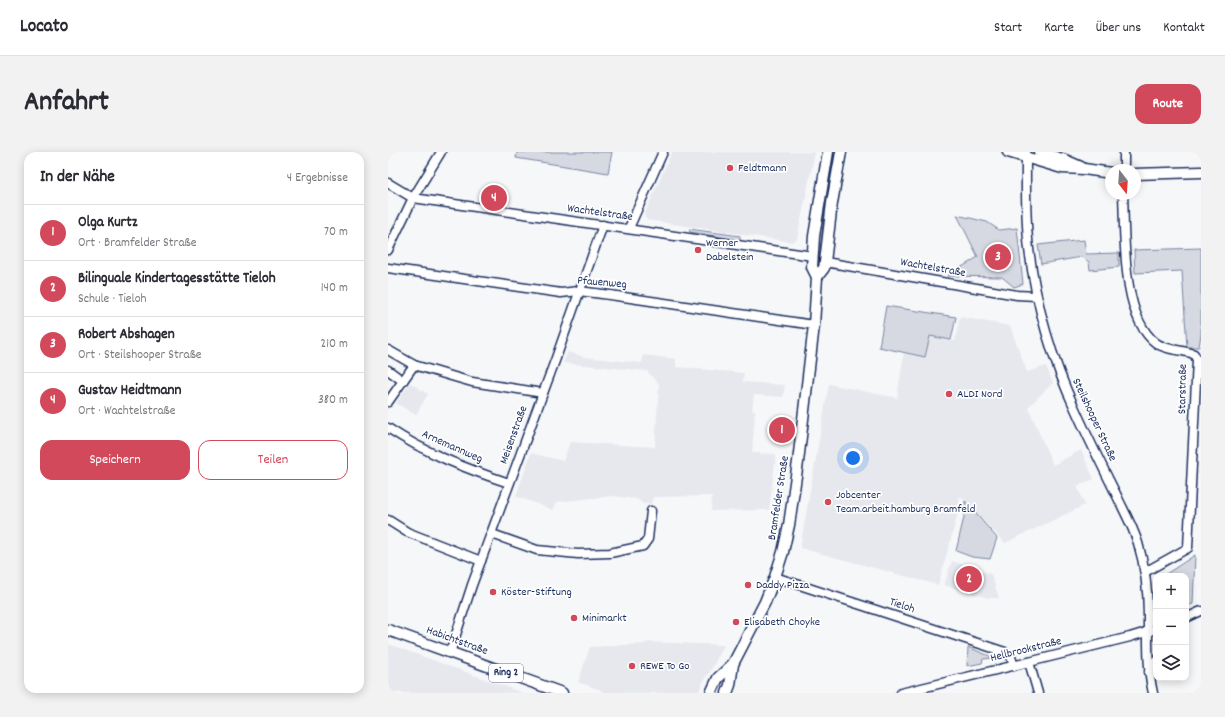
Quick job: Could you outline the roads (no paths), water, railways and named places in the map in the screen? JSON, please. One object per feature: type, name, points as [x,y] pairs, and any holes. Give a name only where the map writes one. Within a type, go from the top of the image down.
[{"type":"main road","name":"Bramfelder Straße","points":[[727,693],[730,685],[733,664],[765,602],[775,577],[783,552],[789,525],[814,325],[817,277],[812,266],[813,256],[818,211],[828,152]]},
{"type":"main road","name":"Bramfelder Straße","points":[[817,277],[824,268],[832,203],[841,152]]},
{"type":"main road","points":[[1008,152],[1026,155],[1062,168],[1105,172]]},
{"type":"main road","points":[[1040,152],[1065,160],[1084,169]]},
{"type":"main road","points":[[1141,174],[1201,172]]},
{"type":"main road","name":"Habichtstraße","points":[[388,630],[562,693]]},
{"type":"main road","name":"Bramfelder Straße","points":[[711,693],[718,678],[733,664]]},
{"type":"street","points":[[388,250],[413,198],[441,152]]},
{"type":"street","points":[[629,228],[664,152]]},
{"type":"street","points":[[1124,152],[1124,164]]},
{"type":"street","name":"Steilshooper Straße","points":[[1026,155],[1026,209],[1029,248],[1036,296],[1056,364],[1076,411],[1137,541],[1145,572],[1148,614],[1149,673],[1153,693]]},
{"type":"street","name":"Wachtelstraße","points":[[388,183],[413,198],[629,228],[666,235],[813,256]]},
{"type":"street","name":"Starstraße","points":[[1123,200],[1128,283],[1134,308],[1140,324],[1147,335],[1157,343],[1168,349],[1190,352],[1194,354],[1197,360],[1188,548],[1145,572]]},
{"type":"street","name":"Meisenstraße","points":[[450,653],[467,599],[492,534],[509,483],[603,225]]},
{"type":"street","name":"Wachtelstraße","points":[[825,262],[1017,295],[1036,296]]},
{"type":"street","name":"Pfauenweg","points":[[388,268],[561,293],[579,291],[814,325]]},
{"type":"street","points":[[388,350],[414,365],[472,382],[542,393]]},
{"type":"street","points":[[388,402],[414,365]]},
{"type":"street","points":[[388,370],[403,381]]},
{"type":"street","name":"Arnemannweg","points":[[388,428],[405,439],[469,470],[509,483]]},
{"type":"street","points":[[492,534],[536,550],[578,554],[610,553],[643,546],[648,539],[651,511]]},
{"type":"street","points":[[388,520],[407,532],[481,561]]},
{"type":"street","name":"Tieloh","points":[[775,577],[1006,652],[1011,657],[1014,666]]},
{"type":"street","points":[[1189,617],[1201,611]]},
{"type":"street","name":"Hellbrookstraße","points":[[901,693],[1153,630]]},
{"type":"street","points":[[1029,662],[1038,693]]},
{"type":"street","points":[[1149,673],[1153,666]]},
{"type":"place","name":"Feldtmann","points":[[730,168]]},
{"type":"place","name":"Gustav Heidtmann","points":[[494,198]]},
{"type":"place","name":"Werner Dabelstein","points":[[698,250]]},
{"type":"place","name":"Robert Abshagen","points":[[998,257]]},
{"type":"place","name":"ALDI Nord","points":[[949,394]]},
{"type":"place","name":"Olga Kurtz","points":[[782,430]]},
{"type":"place","name":"Jobcenter Team.arbeit.hamburg Bramfeld","points":[[828,502]]},
{"type":"place","name":"Bilinguale Kindertagesstätte Tieloh","points":[[969,579]]},
{"type":"place","name":"Daddy Pizza","points":[[748,585]]},
{"type":"place","name":"Köster-Stiftung","points":[[493,592]]},
{"type":"place","name":"Minimarkt","points":[[574,618]]},
{"type":"place","name":"Elisabeth Choyke","points":[[736,622]]},
{"type":"place","name":"REWE To Go","points":[[632,666]]}]
